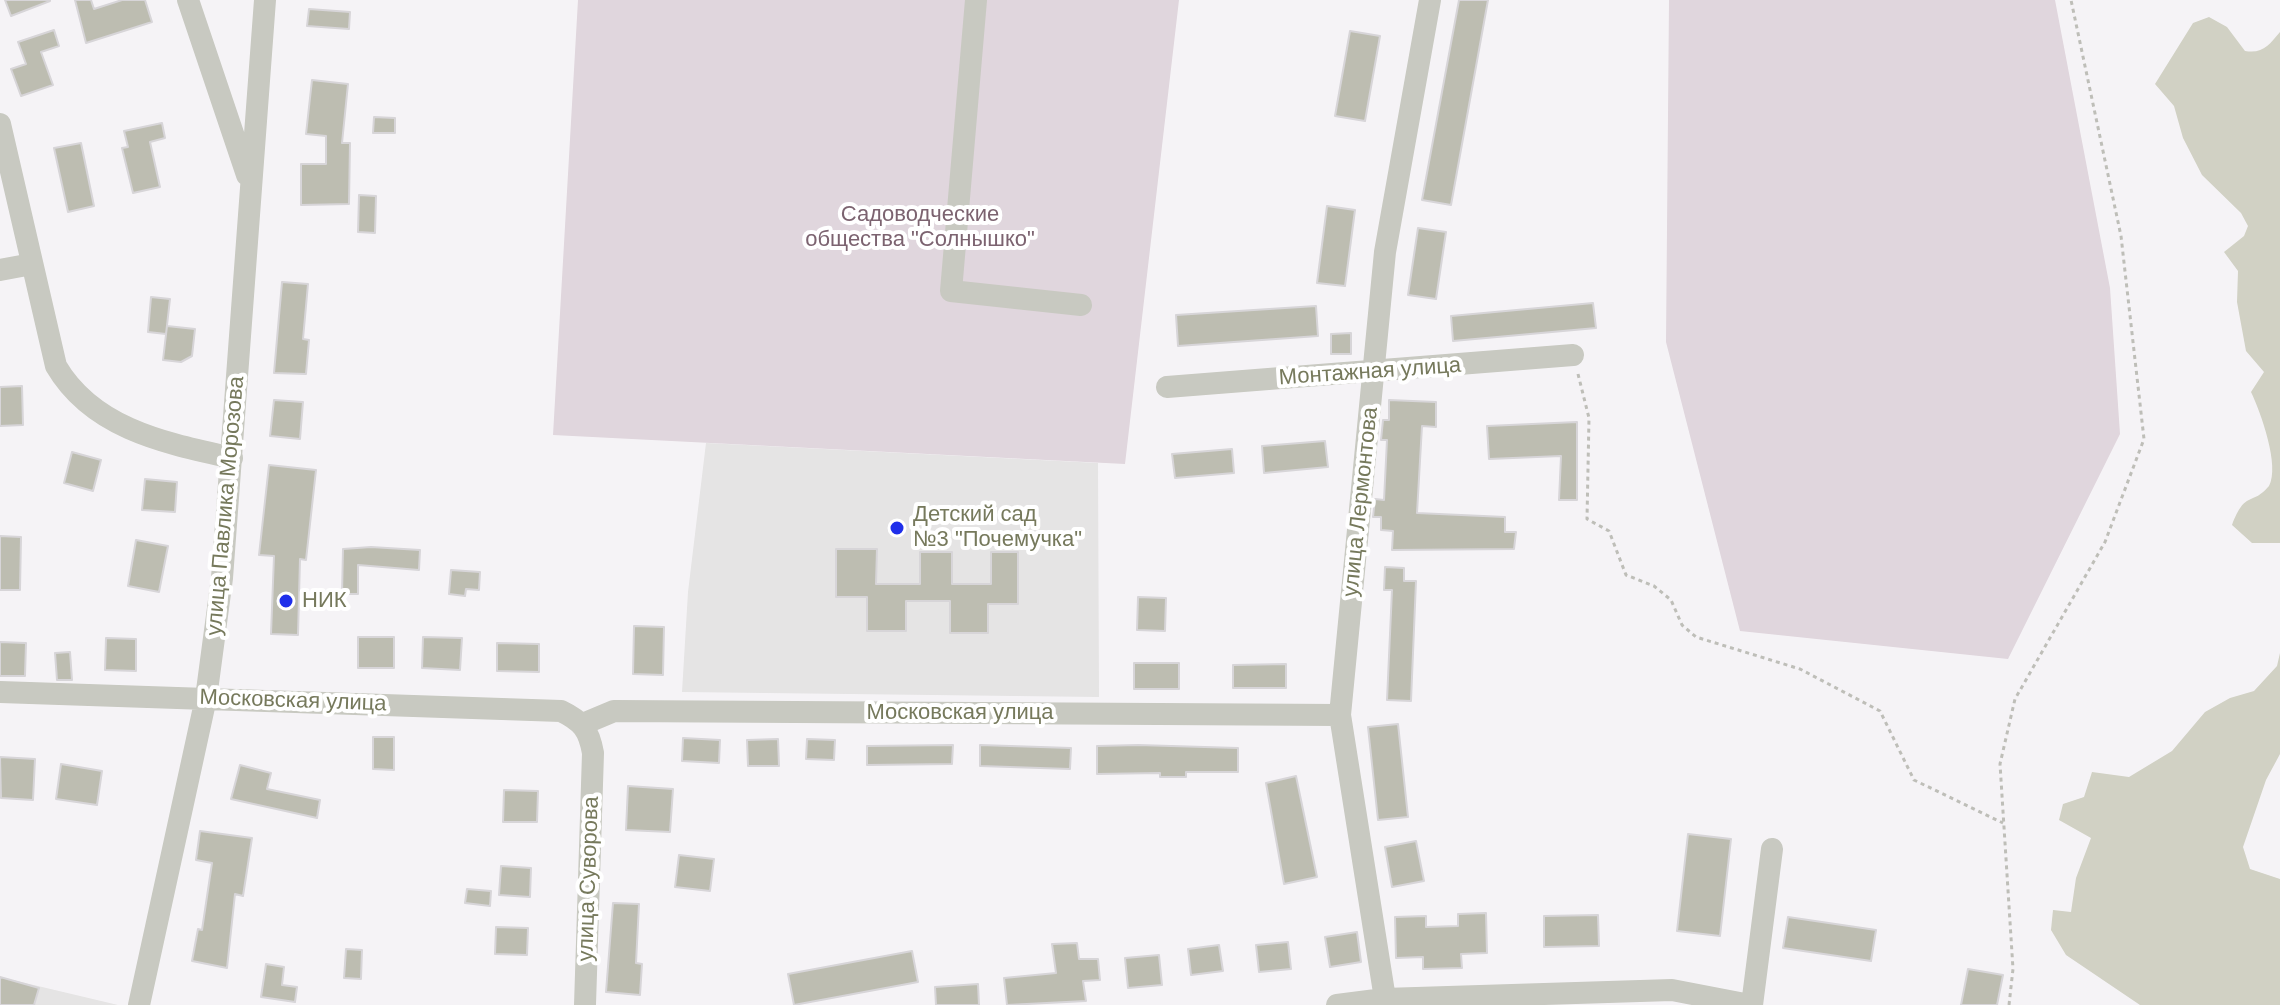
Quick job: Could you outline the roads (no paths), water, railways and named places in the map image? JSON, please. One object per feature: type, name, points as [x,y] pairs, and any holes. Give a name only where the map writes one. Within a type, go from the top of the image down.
[{"type":"street","points":[[188,0],[250,183]]},
{"type":"street","name":"улица Павлика Морозова","points":[[139,1005],[206,698],[232,458],[265,0]]},
{"type":"street","points":[[976,0],[951,291],[1081,305]]},
{"type":"street","name":"улица Лермонтова","points":[[1385,1002],[1340,715],[1385,252],[1430,0]]},
{"type":"street","points":[[0,124],[56,366],[70,390],[94,412],[167,443],[232,458]]},
{"type":"street","points":[[0,270],[32,264]]},
{"type":"street","name":"Монтажная улица","points":[[1167,387],[1573,355]]},
{"type":"street","name":"Московская улица","points":[[0,692],[561,711],[583,724],[614,711],[1340,715]]},
{"type":"street","name":"улица Суворова","points":[[583,724],[590,733],[593,753],[585,1005]]},
{"type":"street","points":[[1337,1005],[1672,990],[1751,1005],[1772,849]]},
{"type":"place","name":"Детский сад №3 \"Почемучка\"","points":[[897,528]]},
{"type":"place","name":"НИК","points":[[286,601]]},
{"type":"park label","name":"Садоводческие общества \"Солнышко\"","points":[[920,228]]}]
